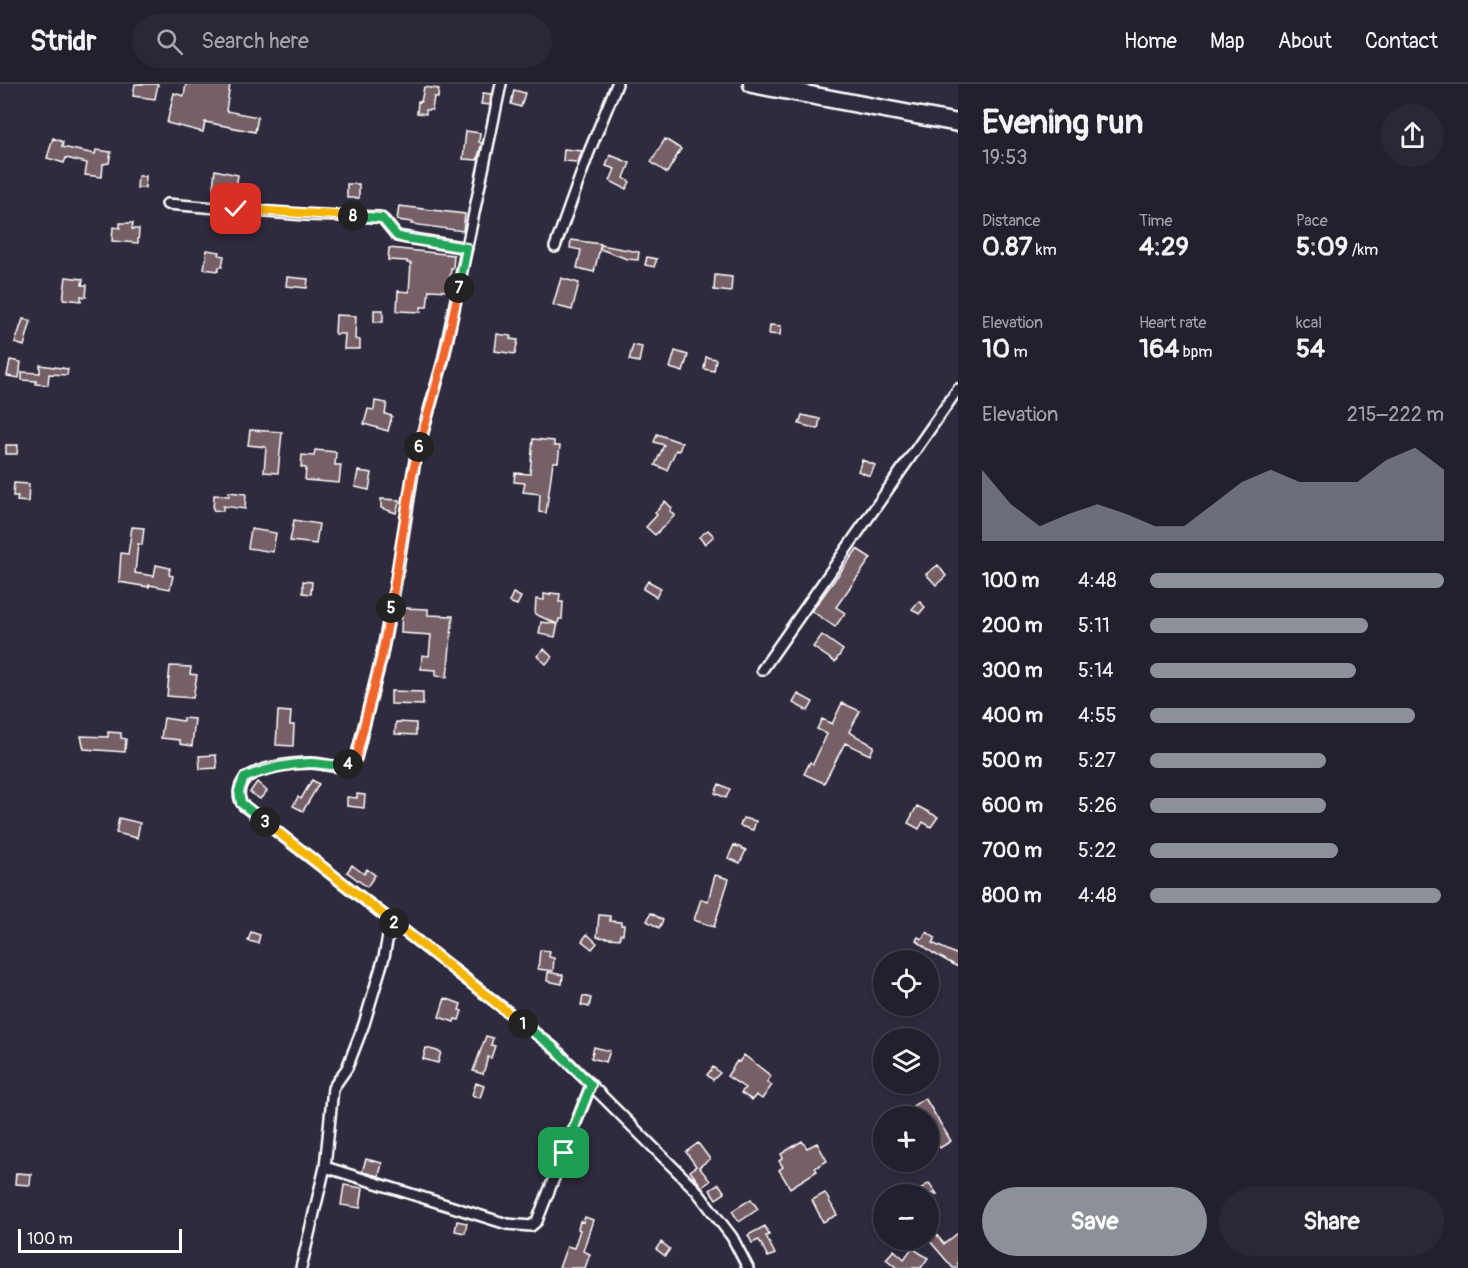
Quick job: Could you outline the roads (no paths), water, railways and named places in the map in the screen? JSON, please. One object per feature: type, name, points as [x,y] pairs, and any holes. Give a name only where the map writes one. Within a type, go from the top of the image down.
[{"type":"highway","points":[[752,84],[958,123]]},
{"type":"street","points":[[501,84],[443,361],[415,460],[383,649],[356,758],[351,764],[342,766],[312,763],[273,767],[244,778],[239,798],[244,806],[553,1047],[696,1190],[732,1237],[748,1268]]},
{"type":"street","points":[[555,247],[589,152],[617,84]]},
{"type":"street","points":[[167,204],[305,215],[380,218],[384,219],[397,236],[467,248]]},
{"type":"street","points":[[762,670],[958,389]]},
{"type":"street","points":[[301,1268],[326,1167],[333,1088],[347,1068],[364,1024],[384,957],[391,920]]},
{"type":"street","points":[[326,1167],[507,1224],[531,1226],[537,1221],[591,1085]]}]
